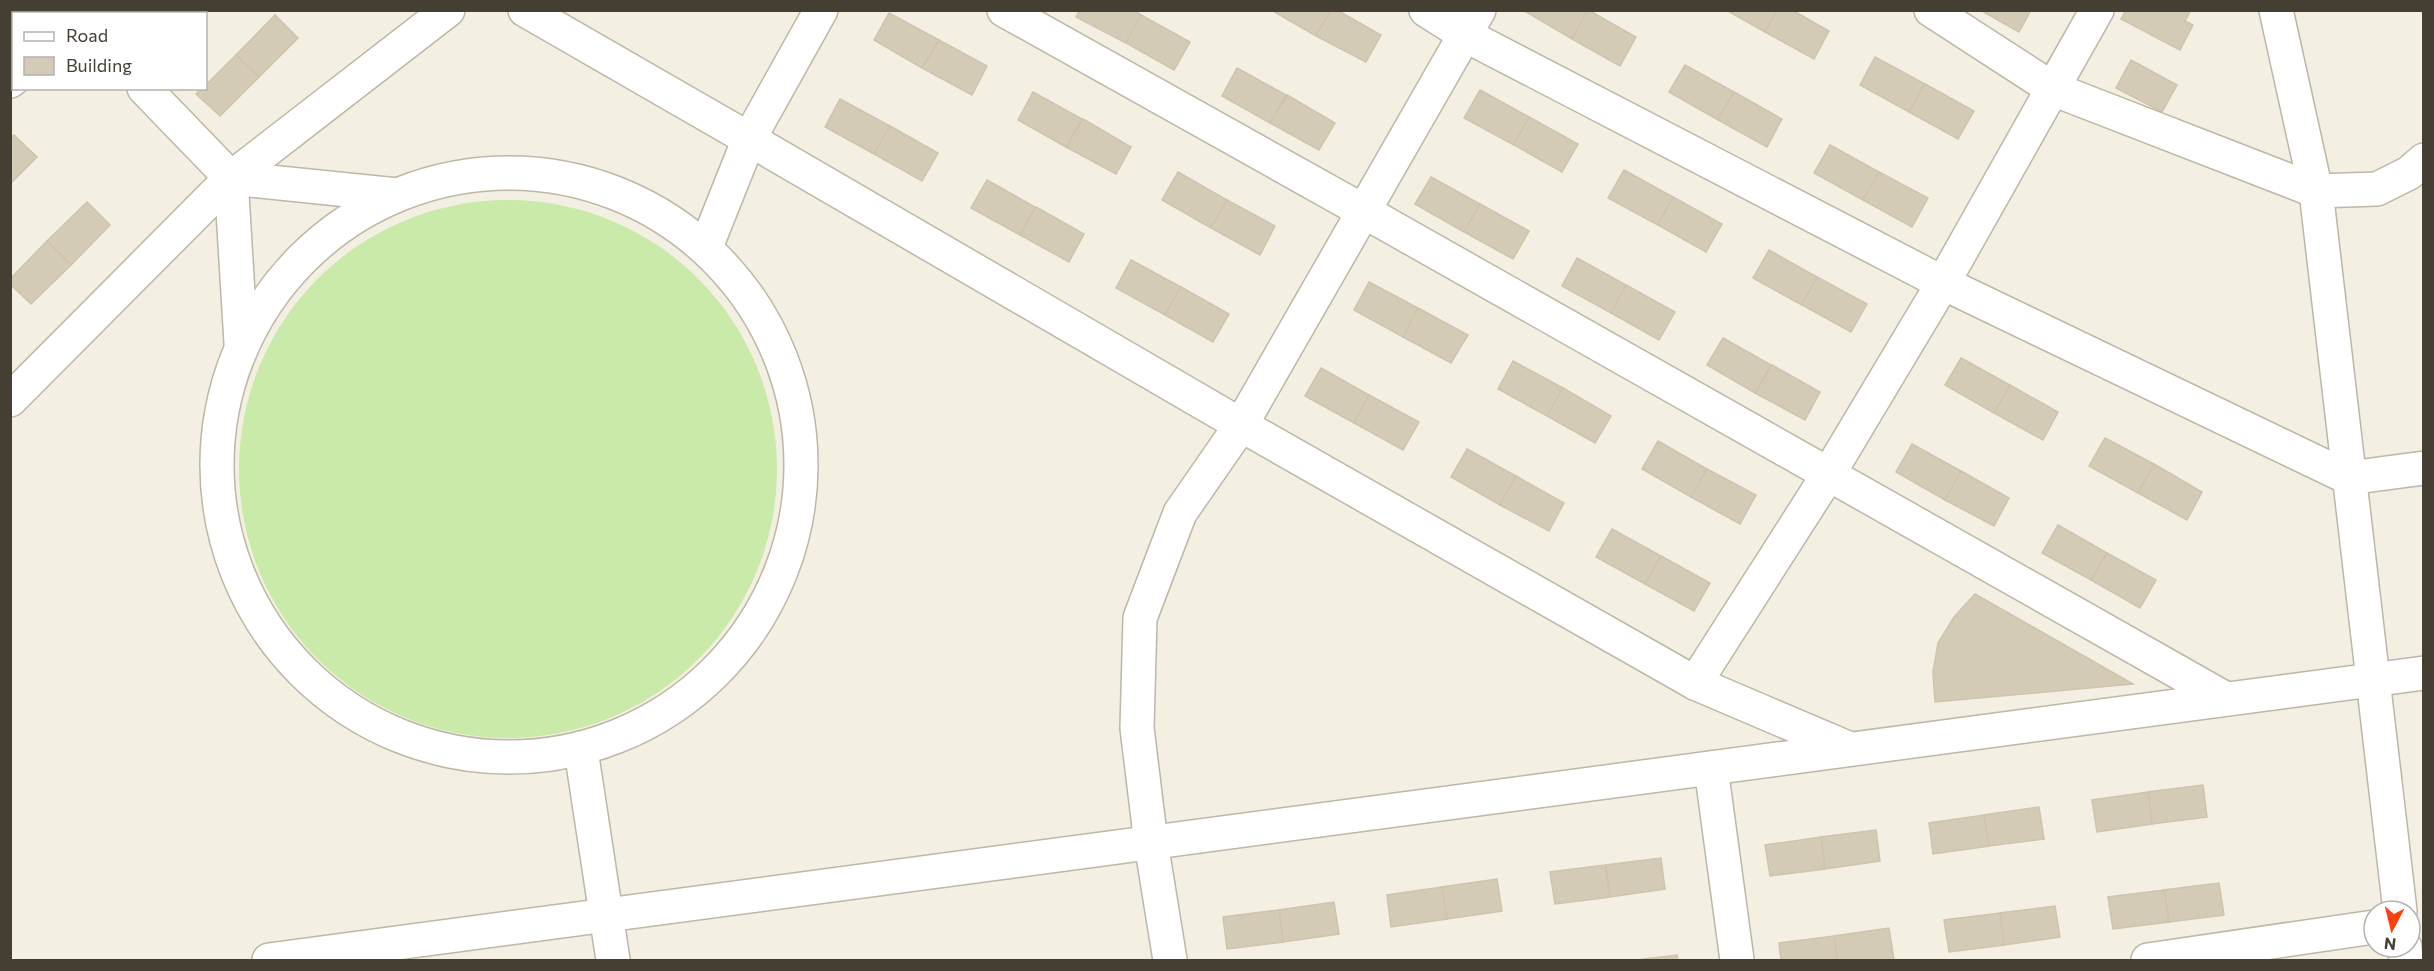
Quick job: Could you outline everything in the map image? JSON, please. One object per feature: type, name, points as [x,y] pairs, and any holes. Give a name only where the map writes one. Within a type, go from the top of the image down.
[{"type":"street","points":[[10,400],[231,178],[448,10]]},
{"type":"street","points":[[525,10],[749,138],[1241,426],[1695,683],[1852,749]]},
{"type":"street","points":[[706,247],[749,138],[821,10]]},
{"type":"street","points":[[1004,10],[2226,699]]},
{"type":"street","points":[[1426,10],[1473,23],[1943,283],[2349,478],[2424,468]]},
{"type":"street","points":[[1931,10],[2054,89],[2316,191],[2377,189],[2409,173],[2424,160]]},
{"type":"street","points":[[1695,683],[1828,476],[1943,283],[2097,10]]},
{"type":"street","points":[[2276,10],[2316,191],[2399,899]]},
{"type":"street","points":[[1170,960],[1151,843],[1137,728],[1140,618],[1180,513],[1241,426],[1473,23]]},
{"type":"street","points":[[146,90],[231,178],[397,195]]},
{"type":"street","points":[[476,174],[558,177],[637,202],[706,247],[763,317],[796,401],[802,491],[781,579],[734,656],[665,715],[581,750],[487,758],[395,736],[315,686],[255,614],[221,526],[216,433],[241,343],[280,281],[333,230],[397,195],[476,174]]},
{"type":"street","points":[[231,178],[241,343]]},
{"type":"street","points":[[269,960],[2424,673]]},
{"type":"street","points":[[581,750],[608,915],[613,960]]},
{"type":"street","points":[[1711,768],[1737,960]]},
{"type":"street","points":[[2148,960],[2362,929]]},
{"type":"green space","points":[[508,200],[560,205],[611,220],[658,245],[698,279],[732,319],[757,366],[772,417],[777,469],[772,521],[757,572],[732,619],[698,659],[658,693],[611,718],[560,733],[508,738],[456,733],[405,718],[358,693],[318,659],[284,619],[259,572],[244,521],[239,469],[244,417],[259,366],[284,319],[318,279],[358,245],[405,220],[456,205]]},
{"type":"building","points":[[138,10],[184,10],[182,12],[136,12]]},
{"type":"building","points":[[1080,10],[1133,10],[1141,15],[1126,43],[1076,17]]},
{"type":"building","points":[[1271,10],[1331,10],[1316,36]]},
{"type":"building","points":[[1331,10],[1337,10],[1381,35],[1366,62],[1316,36]]},
{"type":"building","points":[[1523,10],[1588,10],[1572,39]]},
{"type":"building","points":[[1588,10],[1636,37],[1620,66],[1572,39]]},
{"type":"building","points":[[1726,10],[1777,10],[1765,32]]},
{"type":"building","points":[[1777,10],[1792,10],[1829,31],[1814,59],[1765,32]]},
{"type":"building","points":[[1980,10],[2031,10],[2019,32]]},
{"type":"building","points":[[2126,10],[2191,10],[2185,21],[2193,25],[2180,50],[2121,19]]},
{"type":"building","points":[[889,13],[939,40],[922,68],[874,40]]},
{"type":"building","points":[[275,15],[298,38],[259,77],[236,55]]},
{"type":"building","points":[[1141,15],[1190,42],[1174,70],[1126,43]]},
{"type":"building","points":[[939,40],[987,66],[972,95],[922,68]]},
{"type":"building","points":[[236,55],[259,77],[220,116],[196,94],[200,90],[207,90],[207,84]]},
{"type":"building","points":[[1875,57],[1925,84],[1909,112],[1860,85]]},
{"type":"building","points":[[2131,60],[2177,85],[2162,112],[2116,88]]},
{"type":"building","points":[[1685,65],[1734,92],[1718,120],[1669,92]]},
{"type":"building","points":[[1237,68],[1286,95],[1270,123],[1222,96]]},
{"type":"building","points":[[1925,84],[1974,111],[1958,139],[1909,112]]},
{"type":"building","points":[[1480,90],[1529,117],[1514,145],[1464,118]]},
{"type":"building","points":[[1033,92],[1082,119],[1066,147],[1018,120]]},
{"type":"building","points":[[1734,92],[1782,119],[1767,147],[1718,120]]},
{"type":"building","points":[[1287,95],[1335,123],[1319,150],[1270,123]]},
{"type":"building","points":[[840,99],[890,126],[874,154],[825,127]]},
{"type":"building","points":[[1529,117],[1578,144],[1562,172],[1514,145]]},
{"type":"building","points":[[1083,119],[1131,147],[1116,174],[1066,147]]},
{"type":"building","points":[[890,126],[938,153],[922,181],[874,154]]},
{"type":"building","points":[[14,135],[37,157],[10,184],[10,139]]},
{"type":"building","points":[[1830,145],[1879,172],[1863,200],[1814,173]]},
{"type":"building","points":[[1624,170],[1673,197],[1658,225],[1608,198]]},
{"type":"building","points":[[1178,172],[1227,200],[1211,228],[1162,200]]},
{"type":"building","points":[[1879,172],[1928,198],[1912,227],[1863,200]]},
{"type":"building","points":[[1431,177],[1480,204],[1464,232],[1415,204]]},
{"type":"building","points":[[987,180],[1035,207],[1020,235],[971,208]]},
{"type":"building","points":[[1673,197],[1722,224],[1706,252],[1658,225]]},
{"type":"building","points":[[1227,200],[1275,226],[1260,255],[1211,228]]},
{"type":"building","points":[[87,202],[110,225],[71,265],[47,241]]},
{"type":"building","points":[[1480,204],[1529,231],[1513,259],[1464,232]]},
{"type":"building","points":[[1036,207],[1084,234],[1069,262],[1020,235]]},
{"type":"building","points":[[47,241],[71,265],[31,304],[10,284],[10,279]]},
{"type":"building","points":[[1769,250],[1817,277],[1802,305],[1753,278]]},
{"type":"building","points":[[1577,258],[1626,285],[1611,313],[1562,286]]},
{"type":"building","points":[[1131,260],[1181,287],[1165,315],[1116,288]]},
{"type":"building","points":[[1817,277],[1867,304],[1851,332],[1802,305]]},
{"type":"building","points":[[1369,282],[1418,308],[1403,337],[1354,310]]},
{"type":"building","points":[[1626,285],[1675,312],[1659,340],[1611,313]]},
{"type":"building","points":[[1181,287],[1229,314],[1213,342],[1165,315]]},
{"type":"building","points":[[1418,308],[1468,335],[1451,363],[1403,337]]},
{"type":"building","points":[[1723,338],[1771,365],[1755,393],[1707,365]]},
{"type":"building","points":[[1961,358],[2010,385],[1994,413],[1945,385]]},
{"type":"building","points":[[1513,361],[1563,388],[1547,416],[1498,389]]},
{"type":"building","points":[[1772,365],[1820,392],[1805,420],[1755,393]]},
{"type":"building","points":[[1321,368],[1369,395],[1354,423],[1305,396]]},
{"type":"building","points":[[2010,385],[2058,412],[2043,440],[1994,413]]},
{"type":"building","points":[[1563,388],[1611,416],[1595,443],[1547,416]]},
{"type":"building","points":[[1369,395],[1419,422],[1403,450],[1354,423]]},
{"type":"building","points":[[2105,438],[2154,464],[2138,493],[2089,466]]},
{"type":"building","points":[[1658,441],[1707,469],[1691,497],[1642,469]]},
{"type":"building","points":[[1912,444],[1961,471],[1945,500],[1896,472]]},
{"type":"building","points":[[1467,449],[1516,476],[1500,505],[1451,477]]},
{"type":"building","points":[[2154,464],[2202,492],[2187,520],[2138,493]]},
{"type":"building","points":[[1707,469],[1756,495],[1740,524],[1691,497]]},
{"type":"building","points":[[1961,471],[2009,498],[1994,526],[1945,500]]},
{"type":"building","points":[[1516,476],[1564,503],[1549,531],[1500,505]]},
{"type":"building","points":[[2058,525],[2107,553],[2091,580],[2042,553]]},
{"type":"building","points":[[1612,529],[1661,556],[1645,584],[1596,557]]},
{"type":"building","points":[[2107,553],[2156,580],[2140,608],[2091,580]]},
{"type":"building","points":[[1661,556],[1710,583],[1694,611],[1645,584]]},
{"type":"building","points":[[1975,594],[2133,684],[1935,702],[1933,672],[1938,643],[1954,617]]},
{"type":"building","points":[[2203,785],[2207,817],[2152,824],[2148,792]]},
{"type":"building","points":[[2148,792],[2152,824],[2097,832],[2092,800]]},
{"type":"building","points":[[2039,807],[2044,839],[1989,846],[1984,815]]},
{"type":"building","points":[[1984,815],[1989,846],[1933,854],[1929,823]]},
{"type":"building","points":[[1876,830],[1880,861],[1825,869],[1821,837]]},
{"type":"building","points":[[1821,837],[1825,869],[1770,876],[1765,845]]},
{"type":"building","points":[[1661,858],[1665,889],[1610,897],[1606,865]]},
{"type":"building","points":[[1605,865],[1610,897],[1555,904],[1550,872]]},
{"type":"building","points":[[1497,879],[1502,911],[1447,919],[1442,887]]},
{"type":"building","points":[[2219,883],[2224,915],[2169,922],[2164,890]]},
{"type":"building","points":[[1442,887],[1447,919],[1391,927],[1387,895]]},
{"type":"building","points":[[2164,890],[2169,922],[2113,929],[2108,897]]},
{"type":"building","points":[[1334,902],[1339,934],[1283,942],[1279,910]]},
{"type":"building","points":[[2055,906],[2060,937],[2004,945],[2000,913]]},
{"type":"building","points":[[1279,910],[1283,942],[1227,949],[1223,917]]},
{"type":"building","points":[[2000,913],[2004,945],[1949,952],[1944,920]]},
{"type":"building","points":[[1889,928],[1894,960],[1837,960],[1834,936]]},
{"type":"building","points":[[1834,936],[1837,960],[1781,960],[1779,943]]},
{"type":"building","points":[[1677,955],[1678,960],[1636,960]]}]
